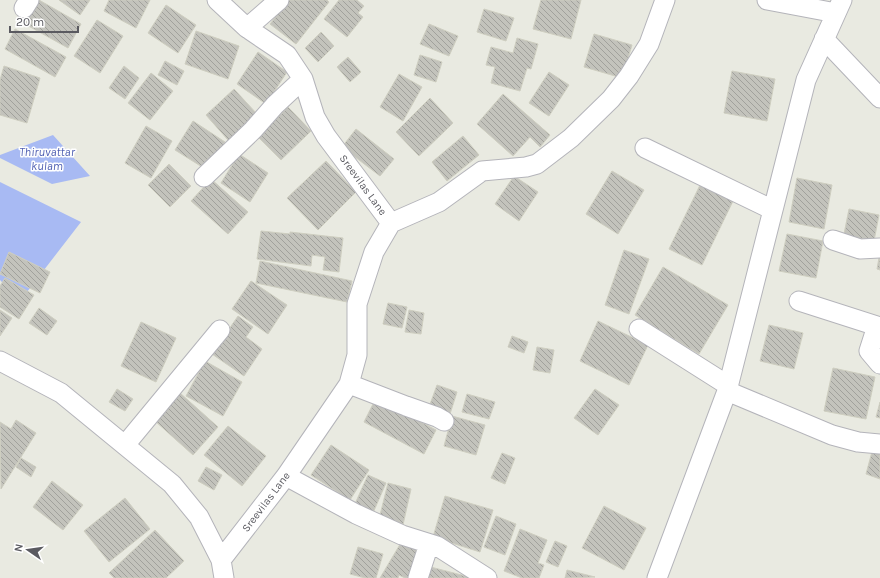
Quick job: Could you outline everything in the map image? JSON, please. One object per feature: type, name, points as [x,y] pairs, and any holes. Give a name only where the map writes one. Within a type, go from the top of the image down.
[{"type":"street","name":"Sreevilas Lane","points":[[217,0],[248,28],[287,56],[303,79],[315,117],[326,136],[391,223],[374,252],[357,304],[357,355],[349,384],[223,569]]},
{"type":"street","points":[[248,28],[279,0]]},
{"type":"street","points":[[391,223],[439,202],[482,171],[526,167],[537,164],[571,138],[611,99],[629,76],[649,44],[665,0]]},
{"type":"street","points":[[657,578],[728,388],[806,80],[839,7],[767,0]]},
{"type":"street","points":[[824,39],[880,98]]},
{"type":"street","points":[[204,177],[253,130],[275,105],[303,79]]},
{"type":"street","points":[[645,148],[773,210]]},
{"type":"street","points":[[833,240],[860,249],[880,248]]},
{"type":"street","points":[[799,301],[877,326],[869,351],[880,364]]},
{"type":"street","points":[[639,329],[728,388],[832,435],[858,442],[880,444]]},
{"type":"street","points":[[125,445],[220,330]]},
{"type":"street","points":[[0,361],[61,393],[172,484],[198,517],[223,569]]},
{"type":"street","points":[[349,384],[444,421]]},
{"type":"street","points":[[286,476],[356,514],[402,535],[437,546],[487,578]]},
{"type":"street","points":[[418,578],[429,544]]},
{"type":"water","name":"Thiruvattar kulam","points":[[53,135],[90,176],[52,184],[0,158],[0,155]]},
{"type":"water","points":[[0,182],[81,222],[20,301],[0,280]]},
{"type":"building","points":[[39,0],[81,24],[68,48],[25,24]]},
{"type":"building","points":[[59,0],[90,0],[80,15]]},
{"type":"building","points":[[109,0],[150,0],[136,28],[104,11]]},
{"type":"building","points":[[289,0],[327,0],[329,2],[296,44],[270,24]]},
{"type":"building","points":[[339,0],[357,0],[364,6],[358,13],[363,17],[347,37],[324,19]]},
{"type":"building","points":[[541,0],[581,0],[571,39],[533,29]]},
{"type":"building","points":[[166,5],[196,25],[178,53],[148,33]]},
{"type":"building","points":[[484,9],[514,18],[506,41],[477,32]]},
{"type":"building","points":[[97,20],[123,36],[100,73],[74,56]]},
{"type":"building","points":[[429,24],[458,36],[449,56],[420,44]]},
{"type":"building","points":[[15,29],[66,57],[55,77],[5,49]]},
{"type":"building","points":[[196,31],[239,46],[228,79],[185,64]]},
{"type":"building","points":[[321,32],[334,46],[318,62],[305,48]]},
{"type":"building","points":[[594,34],[632,45],[622,78],[584,67]]},
{"type":"building","points":[[517,38],[538,44],[531,69],[527,68],[520,91],[491,83],[495,67],[486,65],[491,47],[513,53]]},
{"type":"building","points":[[258,52],[287,72],[266,104],[237,84]]},
{"type":"building","points":[[420,55],[442,62],[436,82],[414,75]]},
{"type":"building","points":[[348,57],[361,72],[350,82],[337,67]]},
{"type":"building","points":[[165,61],[184,71],[177,85],[158,75]]},
{"type":"building","points":[[4,66],[40,78],[27,123],[0,115],[0,80]]},
{"type":"building","points":[[124,66],[139,78],[125,99],[109,88]]},
{"type":"building","points":[[732,71],[775,79],[767,121],[724,113]]},
{"type":"building","points":[[549,72],[569,85],[549,116],[529,103]]},
{"type":"building","points":[[151,73],[173,91],[150,120],[128,103]]},
{"type":"building","points":[[399,74],[422,87],[403,121],[380,107]]},
{"type":"building","points":[[234,89],[257,114],[228,140],[206,115]]},
{"type":"building","points":[[503,94],[550,135],[540,147],[530,137],[513,156],[477,124]]},
{"type":"building","points":[[430,98],[453,123],[419,156],[396,132]]},
{"type":"building","points":[[288,107],[311,131],[281,160],[258,137]]},
{"type":"building","points":[[193,121],[225,142],[207,170],[175,150]]},
{"type":"building","points":[[146,126],[172,141],[151,178],[125,163]]},
{"type":"building","points":[[356,129],[394,159],[380,176],[342,147]]},
{"type":"building","points":[[463,136],[479,155],[447,181],[432,162]]},
{"type":"building","points":[[239,154],[268,173],[250,202],[221,183]]},
{"type":"building","points":[[326,161],[356,192],[318,230],[287,198]]},
{"type":"building","points":[[169,164],[191,186],[170,207],[148,185]]},
{"type":"building","points":[[612,171],[644,190],[618,234],[586,214]]},
{"type":"building","points":[[514,176],[538,192],[519,221],[495,204]]},
{"type":"building","points":[[797,178],[832,185],[824,229],[789,222]]},
{"type":"building","points":[[211,179],[248,212],[228,234],[191,201]]},
{"type":"building","points":[[701,183],[734,199],[702,265],[669,249]]},
{"type":"building","points":[[849,209],[879,215],[874,241],[858,238],[857,242],[843,239]]},
{"type":"building","points":[[261,231],[290,234],[290,232],[343,238],[339,272],[323,270],[325,257],[312,255],[311,266],[257,259]]},
{"type":"building","points":[[787,234],[823,241],[816,278],[779,271]]},
{"type":"building","points":[[624,250],[649,259],[629,314],[605,305]]},
{"type":"building","points":[[9,252],[50,272],[40,293],[0,274]]},
{"type":"building","points":[[880,252],[880,270],[877,269]]},
{"type":"building","points":[[260,261],[352,281],[347,302],[256,283]]},
{"type":"building","points":[[663,267],[728,305],[699,354],[635,315]]},
{"type":"building","points":[[5,278],[34,295],[19,319],[0,307],[0,286]]},
{"type":"building","points":[[251,281],[287,305],[268,334],[232,309]]},
{"type":"building","points":[[388,303],[407,307],[402,328],[383,324]]},
{"type":"building","points":[[39,308],[57,321],[47,335],[29,323]]},
{"type":"building","points":[[0,310],[12,318],[0,336]]},
{"type":"building","points":[[409,310],[424,313],[421,334],[405,332]]},
{"type":"building","points":[[238,316],[253,327],[246,337],[262,349],[244,376],[212,354]]},
{"type":"building","points":[[598,321],[648,345],[629,385],[580,361]]},
{"type":"building","points":[[141,322],[176,338],[156,382],[121,366]]},
{"type":"building","points":[[769,325],[803,333],[794,369],[760,361]]},
{"type":"building","points":[[512,336],[528,342],[524,353],[508,347]]},
{"type":"building","points":[[537,347],[554,350],[550,373],[533,370]]},
{"type":"building","points":[[205,361],[242,382],[223,416],[186,396]]},
{"type":"building","points":[[833,368],[875,377],[866,419],[824,411]]},
{"type":"building","points":[[437,385],[457,392],[450,414],[429,407]]},
{"type":"building","points":[[117,389],[133,399],[125,411],[109,402]]},
{"type":"building","points":[[595,389],[619,405],[598,435],[574,418]]},
{"type":"building","points":[[180,393],[218,427],[193,455],[155,421]]},
{"type":"building","points":[[467,394],[495,402],[489,419],[462,412]]},
{"type":"building","points":[[376,398],[436,430],[424,454],[364,422]]},
{"type":"building","points":[[880,402],[880,418],[876,417]]},
{"type":"building","points":[[452,416],[485,425],[476,455],[444,446]]},
{"type":"building","points":[[16,420],[36,433],[1,489],[0,422],[11,429]]},
{"type":"building","points":[[228,426],[266,456],[242,486],[204,455]]},
{"type":"building","points":[[331,445],[369,470],[350,500],[311,475]]},
{"type":"building","points":[[873,448],[880,451],[880,479],[866,474]]},
{"type":"building","points":[[502,453],[515,458],[505,484],[491,478]]},
{"type":"building","points":[[21,458],[36,467],[31,477],[16,467]]},
{"type":"building","points":[[206,467],[222,475],[214,490],[198,481]]},
{"type":"building","points":[[368,475],[386,483],[373,513],[354,506]]},
{"type":"building","points":[[52,481],[83,505],[63,530],[33,507]]},
{"type":"building","points":[[388,483],[411,489],[403,525],[379,519]]},
{"type":"building","points":[[445,496],[493,510],[480,552],[433,537]]},
{"type":"building","points":[[125,498],[150,529],[109,562],[84,531]]},
{"type":"building","points":[[604,506],[646,528],[624,570],[582,548]]},
{"type":"building","points":[[496,516],[516,524],[505,555],[484,547]]},
{"type":"building","points":[[520,529],[547,540],[538,563],[544,565],[539,578],[522,578],[504,571]]},
{"type":"building","points":[[155,530],[184,561],[166,578],[114,578],[109,573]]},
{"type":"building","points":[[402,541],[421,553],[414,578],[405,578],[399,575],[398,578],[380,578]]},
{"type":"building","points":[[555,541],[567,546],[558,567],[546,562]]},
{"type":"building","points":[[358,547],[383,554],[376,578],[365,578],[350,574]]},
{"type":"building","points":[[423,565],[473,578],[419,578]]},
{"type":"building","points":[[567,570],[595,577],[565,578]]}]
